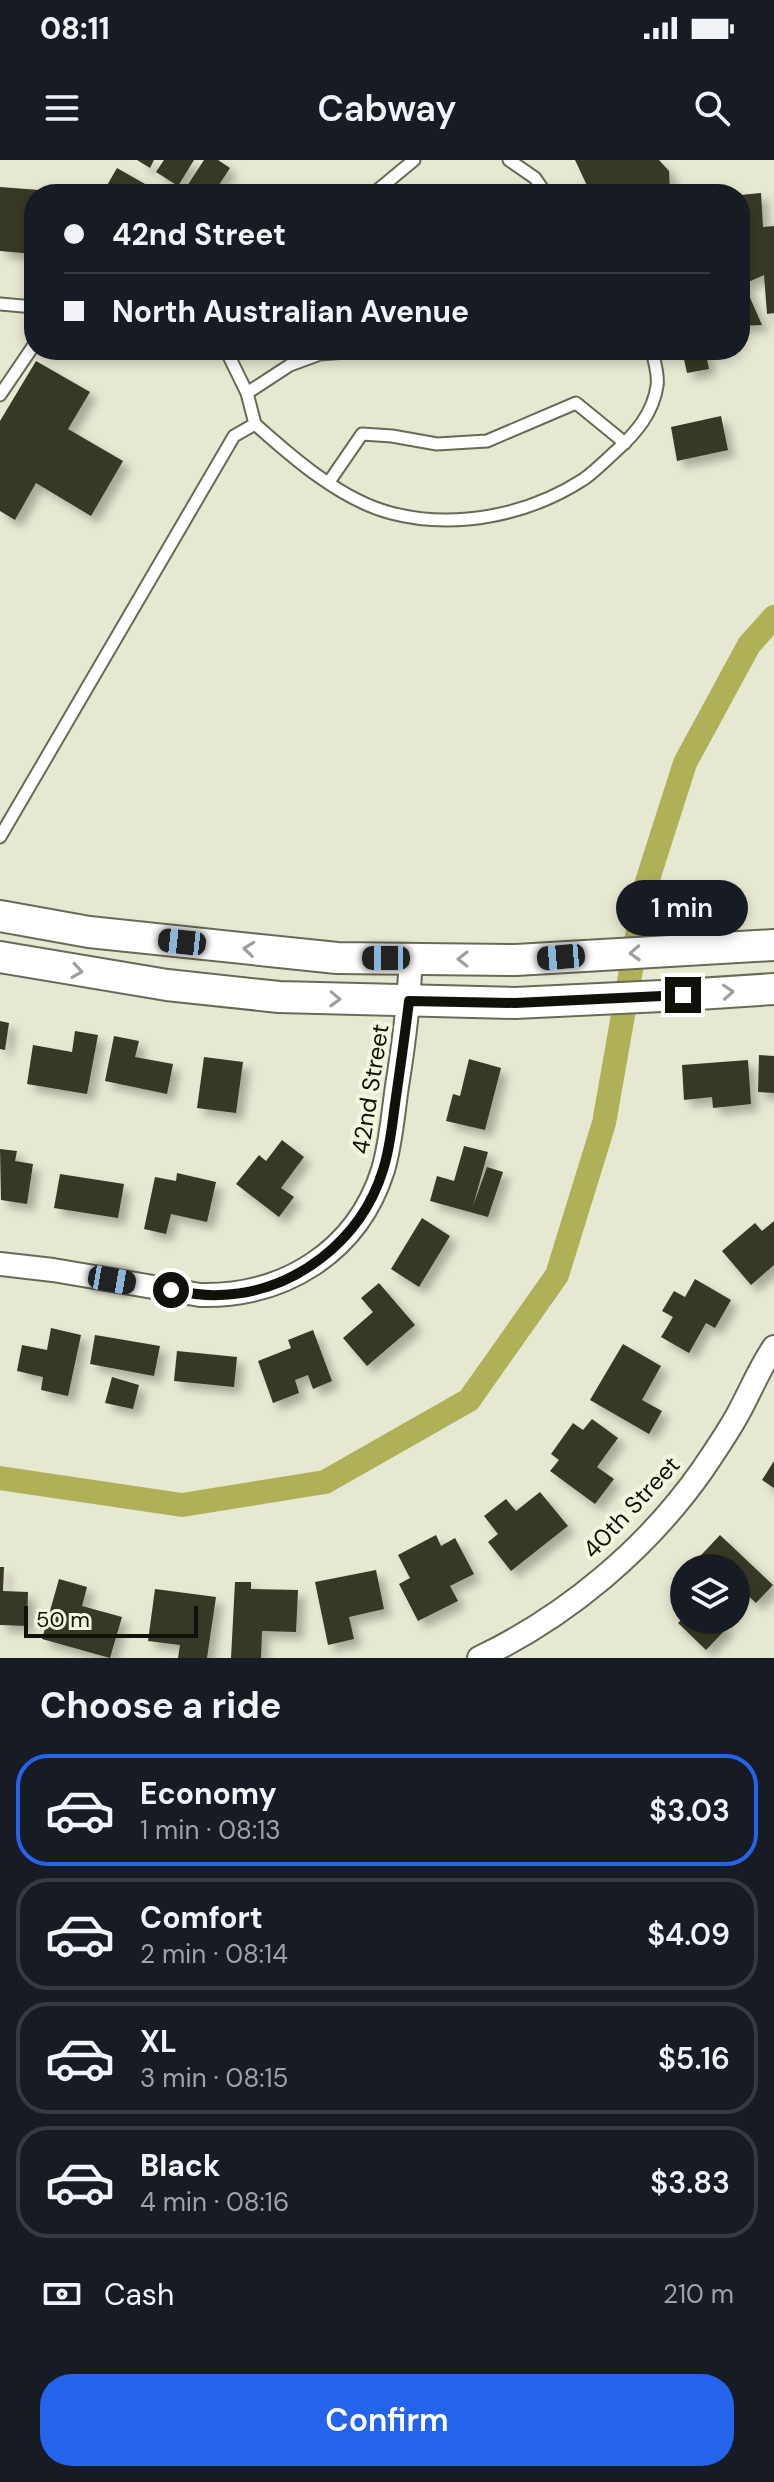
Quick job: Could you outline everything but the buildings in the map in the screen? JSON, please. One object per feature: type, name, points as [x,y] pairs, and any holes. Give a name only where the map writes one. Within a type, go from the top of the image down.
[{"type":"main road","points":[[0,916],[89,932],[337,958],[516,960],[774,945]]},
{"type":"main road","points":[[0,957],[167,985],[279,997],[515,1003],[774,989]]},
{"type":"street","name":"42nd Street","points":[[0,1264],[200,1295],[220,1295],[277,1284],[318,1262],[346,1236],[369,1204],[384,1168],[409,1001],[411,958]]},
{"type":"street","name":"40th Street","points":[[479,1658],[549,1618],[584,1593],[632,1551],[702,1469],[737,1415],[774,1347]]},
{"type":"lane","points":[[385,184],[414,160]]},
{"type":"lane","points":[[509,160],[539,184]]},
{"type":"lane","points":[[0,304],[24,306]]},
{"type":"lane","points":[[0,395],[24,360]]},
{"type":"lane","points":[[231,360],[247,393],[255,424],[283,449],[342,492],[391,513],[448,521],[498,515],[541,502],[585,478],[625,443],[649,414],[658,383],[654,360]]},
{"type":"lane","points":[[247,393],[290,365],[304,360]]},
{"type":"lane","points":[[329,482],[362,434],[437,444],[487,441],[576,403],[625,443]]},
{"type":"lane","points":[[0,837],[234,436],[255,424]]},
{"type":"waterway","points":[[0,1478],[182,1505],[325,1482],[469,1400],[557,1275],[604,1123],[646,885],[685,763],[749,645],[774,617]]},
{"type":"route","points":[[171,1290],[200,1295],[258,1290],[277,1284],[318,1262],[346,1236],[369,1204],[384,1168],[409,1001],[515,1003],[683,995]]}]
